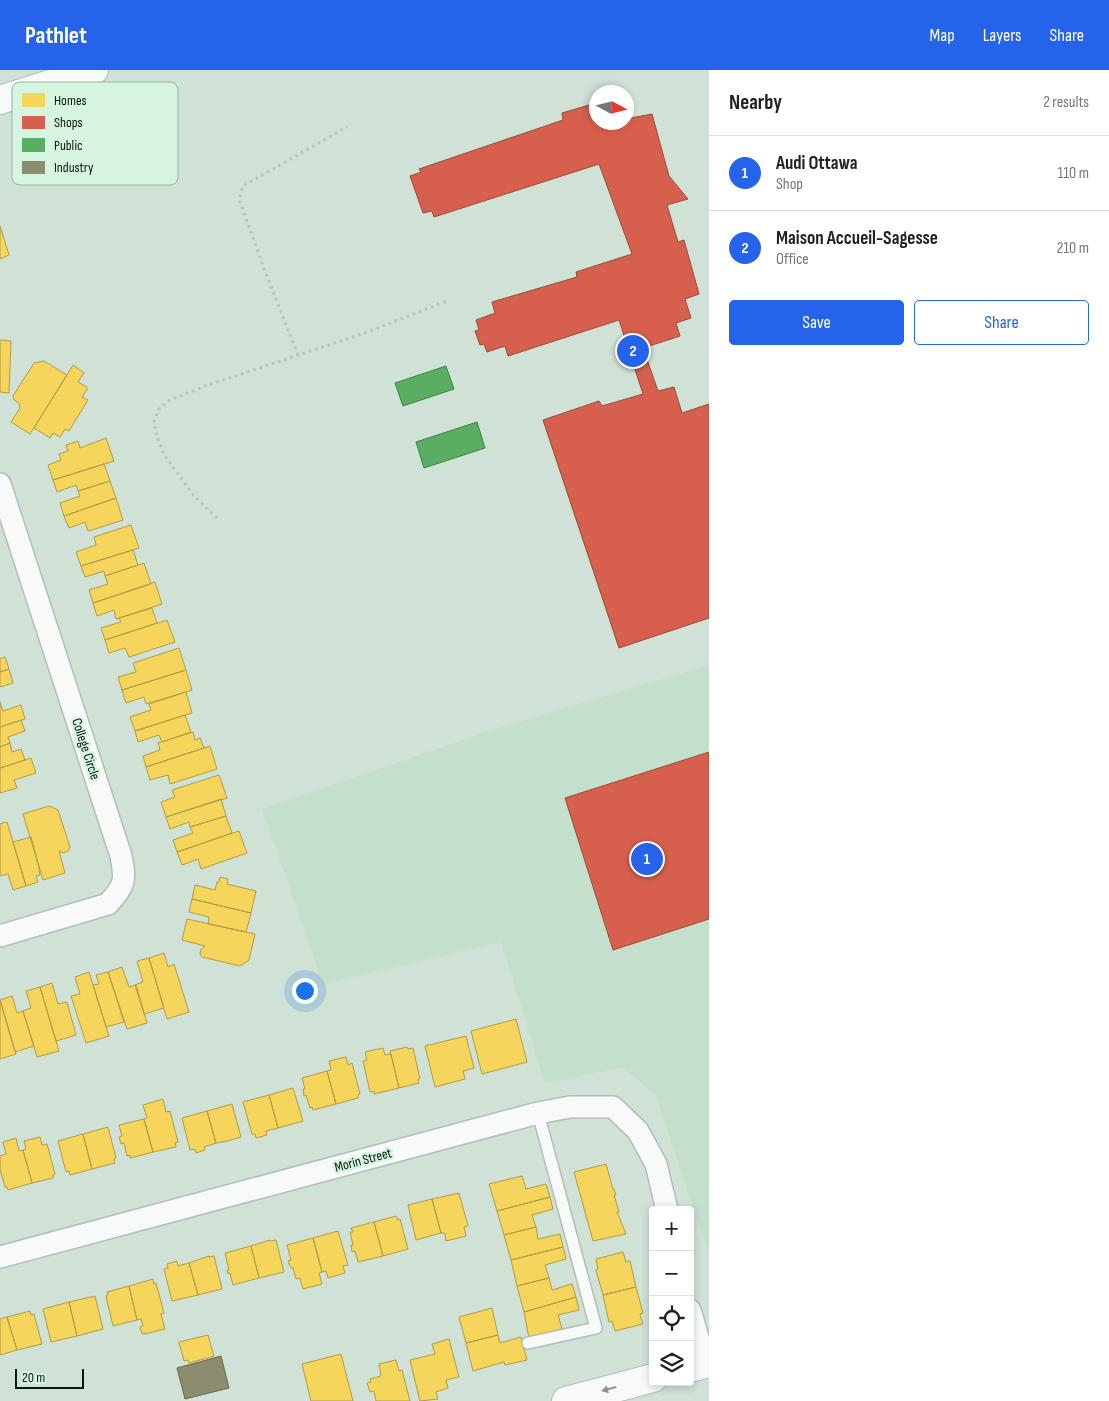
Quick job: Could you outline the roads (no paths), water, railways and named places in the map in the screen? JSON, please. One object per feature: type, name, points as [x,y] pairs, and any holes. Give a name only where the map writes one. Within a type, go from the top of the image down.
[{"type":"street","points":[[56,82],[94,70]]},
{"type":"street","points":[[0,100],[12,96]]},
{"type":"street","name":"College Circle","points":[[0,484],[121,856],[125,876],[120,890],[108,904],[0,936]]},
{"type":"street","name":"Morin Street","points":[[0,1257],[570,1107],[613,1107],[638,1131],[656,1164],[666,1206]]},
{"type":"street","points":[[694,1328],[702,1365]]},
{"type":"street","points":[[566,1401],[649,1379]]},
{"type":"lane","points":[[528,1343],[596,1328],[538,1114]]},
{"type":"place","name":"Maison Accueil-Sagesse","points":[[633,351]]},
{"type":"place","name":"Audi Ottawa","points":[[647,859]]}]
